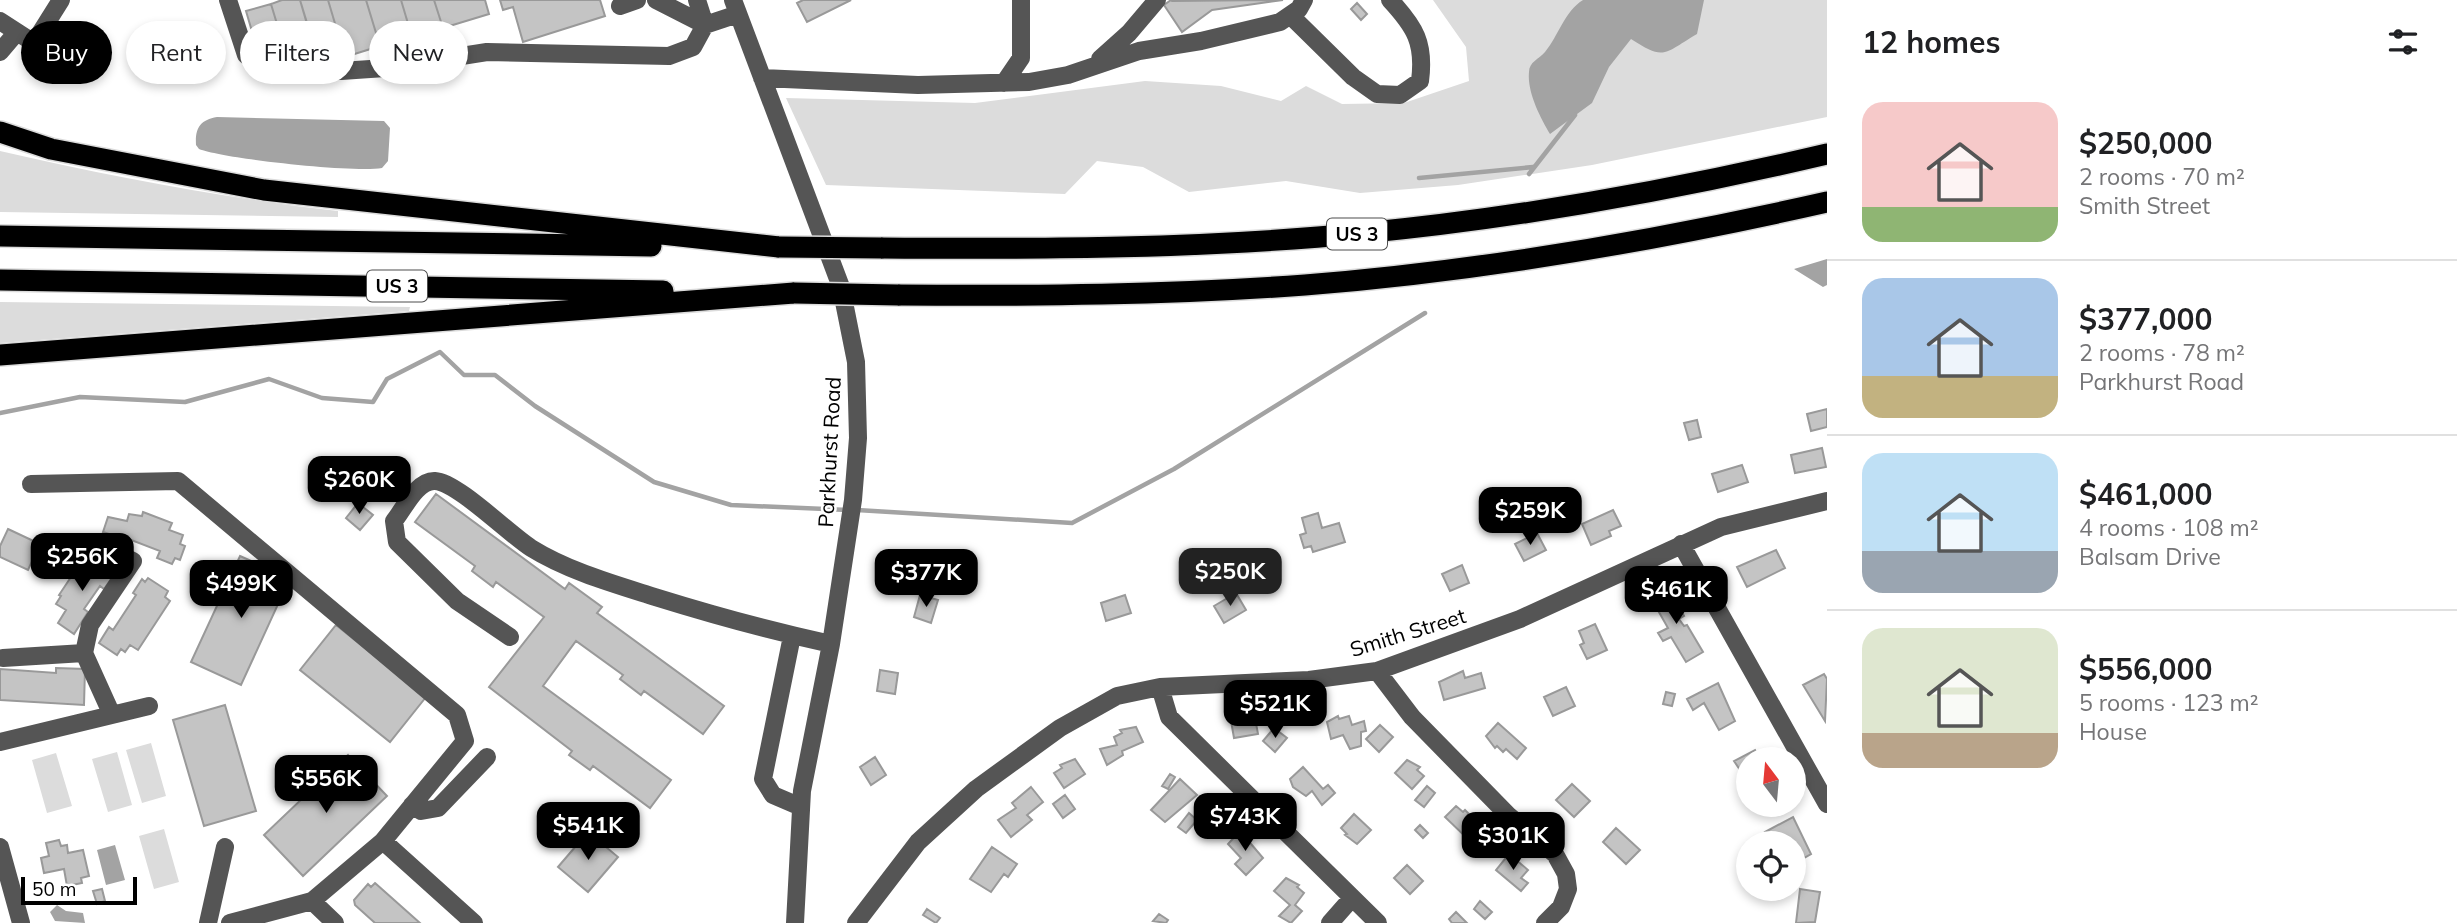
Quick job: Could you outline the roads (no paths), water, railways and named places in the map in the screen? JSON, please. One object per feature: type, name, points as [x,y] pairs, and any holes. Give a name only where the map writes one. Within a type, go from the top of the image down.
[{"type":"highway","points":[[0,132],[51,149],[264,190],[779,247]]},
{"type":"highway","name":"US 3","points":[[0,236],[1088,249],[1364,233],[1635,196],[1827,154]]},
{"type":"highway","name":"US 3","points":[[0,280],[898,295],[1149,293],[1362,280],[1584,251],[1827,202]]},
{"type":"highway","points":[[0,355],[794,293]]},
{"type":"street","points":[[48,21],[61,0]]},
{"type":"street","points":[[229,0],[246,55],[251,60],[311,71],[385,68],[487,52],[669,56],[693,47],[705,25],[735,7]]},
{"type":"street","points":[[656,0],[705,25]]},
{"type":"street","points":[[697,0],[705,25]]},
{"type":"street","points":[[1004,83],[1021,58],[1021,0]]},
{"type":"street","points":[[1082,70],[1114,47],[1157,0]]},
{"type":"street","points":[[762,78],[918,85],[1051,79],[1121,55],[1280,22],[1291,16],[1304,0]]},
{"type":"street","points":[[1291,16],[1353,77],[1377,94],[1400,95],[1420,81],[1423,55],[1412,24],[1390,0]]},
{"type":"street","name":"Parkhurst Road","points":[[735,7],[848,310],[858,396],[848,545],[801,807],[795,923]]},
{"type":"street","points":[[0,21],[21,35]]},
{"type":"street","points":[[0,52],[17,32]]},
{"type":"street","points":[[31,484],[178,481],[457,715],[465,741],[383,841],[312,901],[230,923]]},
{"type":"street","points":[[510,637],[457,601],[397,542],[394,521],[419,487],[428,482],[441,482],[531,549],[584,573],[701,611],[831,644]]},
{"type":"street","name":"Smith Street","points":[[856,923],[919,842],[987,780],[1098,705],[1117,696],[1160,687],[1309,680],[1377,671],[1520,619],[1721,527],[1827,501]]},
{"type":"street","points":[[1681,544],[1827,804]]},
{"type":"street","points":[[100,545],[133,561],[90,625],[84,653],[112,715]]},
{"type":"street","points":[[792,636],[763,779],[773,795],[801,807]]},
{"type":"street","points":[[3,658],[84,653]]},
{"type":"street","points":[[1377,671],[1412,717],[1509,816],[1555,854],[1567,880],[1568,889],[1561,906],[1545,923]]},
{"type":"street","points":[[1160,687],[1169,717],[1378,923]]},
{"type":"street","points":[[0,742],[149,706]]},
{"type":"street","points":[[412,805],[421,811],[438,808],[487,757]]},
{"type":"street","points":[[383,841],[474,923]]},
{"type":"street","points":[[0,847],[21,923]]},
{"type":"street","points":[[208,923],[225,847]]},
{"type":"street","points":[[1330,923],[1352,898]]},
{"type":"street","points":[[312,901],[335,923]]},
{"type":"waterway","points":[[1529,174],[1575,115]]},
{"type":"waterway","points":[[1419,178],[1533,167]]},
{"type":"waterway","points":[[857,510],[1072,523],[1174,469],[1425,313]]},
{"type":"waterway","points":[[0,413],[80,397],[185,402],[269,379],[322,398],[373,402],[387,379],[440,352],[464,375],[495,375],[535,406],[654,482],[731,505],[848,510]]}]
